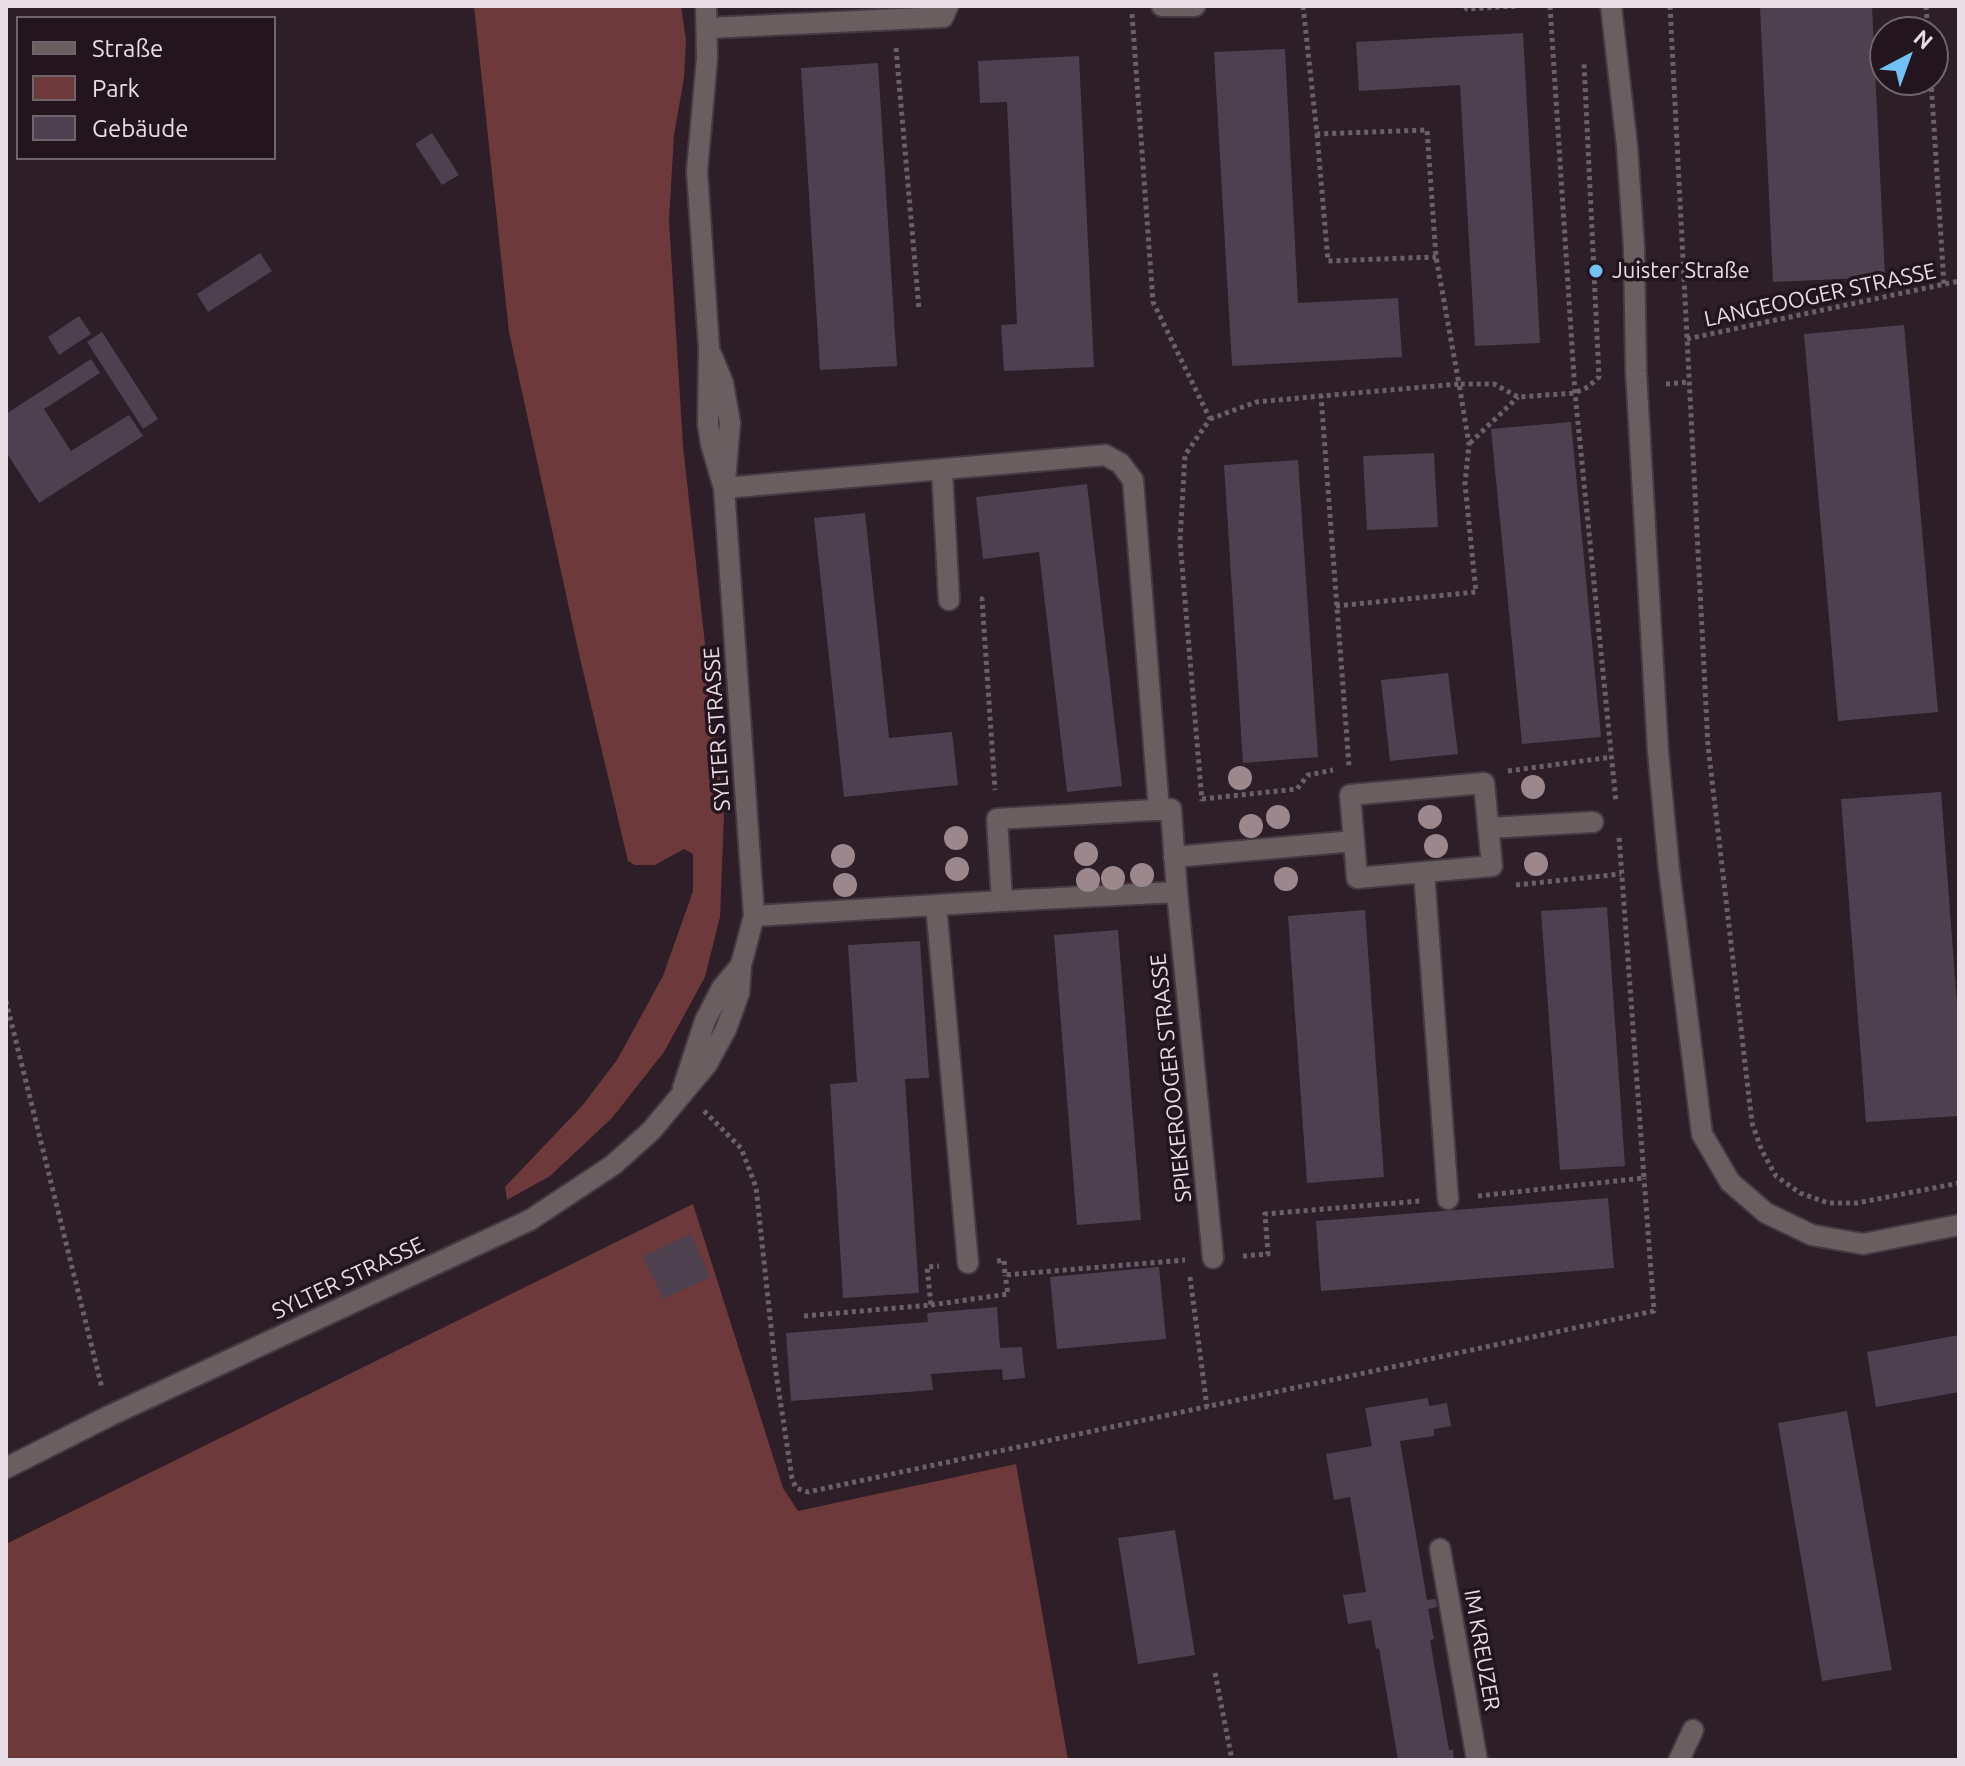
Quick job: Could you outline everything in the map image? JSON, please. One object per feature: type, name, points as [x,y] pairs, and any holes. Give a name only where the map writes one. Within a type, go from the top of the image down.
[{"type":"street","name":"SYLTER STRASSE","points":[[6,1468],[109,1416],[530,1220],[633,1149],[682,1092],[705,1021],[722,988],[741,965],[754,916],[724,488],[708,424],[709,348],[697,171],[708,28],[706,6]]},
{"type":"street","points":[[708,28],[943,17],[948,6]]},
{"type":"street","points":[[1162,6],[1195,6]]},
{"type":"street","points":[[1611,6],[1627,146],[1634,248],[1636,371],[1658,752],[1669,869],[1702,1134],[1730,1182],[1766,1213],[1812,1235],[1863,1244],[1959,1225]]},
{"type":"street","points":[[724,488],[1105,455],[1120,463],[1133,480],[1159,810],[997,819],[1002,901]]},
{"type":"street","points":[[942,469],[949,600]]},
{"type":"street","points":[[1484,783],[1488,828],[1492,866],[1357,878],[1350,795],[1484,783]]},
{"type":"street","name":"SPIEKEROOGER STRASSE","points":[[1159,810],[1171,809],[1213,1258]]},
{"type":"street","points":[[1488,828],[1593,822]]},
{"type":"street","points":[[1174,857],[1354,841]]},
{"type":"street","points":[[1424,872],[1448,1199]]},
{"type":"street","points":[[754,916],[1177,892]]},
{"type":"street","points":[[936,905],[968,1263]]},
{"type":"street","name":"IM KREUZER","points":[[1440,1549],[1477,1760]]},
{"type":"street","points":[[1679,1760],[1693,1730]]},
{"type":"path","points":[[1132,6],[1153,302],[1210,419]]},
{"type":"path","points":[[1303,6],[1328,261],[1436,257]]},
{"type":"path","points":[[1465,6],[1467,9],[1518,6]]},
{"type":"path","points":[[1550,6],[1575,393],[1617,815]]},
{"type":"path","points":[[1670,6],[1708,746],[1752,1123],[1762,1151],[1776,1176],[1800,1193],[1828,1203],[1857,1203],[1959,1183]]},
{"type":"path","points":[[893,20],[919,309]]},
{"type":"path","points":[[1206,854],[1180,541],[1185,455],[1210,419],[1256,402],[1459,384],[1494,384],[1518,397],[1575,393],[1599,377],[1584,53]]},
{"type":"path","points":[[1932,96],[1944,285]]},
{"type":"path","points":[[1317,134],[1427,130],[1436,257],[1469,444],[1465,484],[1476,592],[1336,606]]},
{"type":"path","name":"LANGEOOGER STRASSE","points":[[1687,339],[1959,281]]},
{"type":"path","points":[[1202,799],[1297,789],[1308,775],[1349,769],[1321,396]]},
{"type":"path","points":[[1469,444],[1518,397]]},
{"type":"path","points":[[949,600],[982,599],[997,819]]},
{"type":"path","points":[[1484,783],[1490,773],[1612,757]]},
{"type":"path","points":[[682,1092],[722,1126],[741,1148],[756,1187],[776,1373],[792,1478],[796,1488],[808,1492],[1654,1311],[1618,830]]},
{"type":"path","points":[[1492,866],[1497,887],[1622,874]]},
{"type":"path","points":[[6,1001],[109,1416]]},
{"type":"path","points":[[1005,1275],[1268,1254],[1265,1214],[1644,1178]]},
{"type":"path","points":[[804,1316],[931,1305],[1008,1294],[1004,1260],[927,1267],[931,1305]]},
{"type":"path","points":[[1188,1260],[1207,1407]]},
{"type":"path","points":[[1215,1673],[1232,1760]]},
{"type":"green space","points":[[474,6],[681,6],[686,40],[684,78],[674,135],[669,220],[683,446],[724,815],[720,917],[705,977],[664,1052],[612,1118],[550,1176],[507,1200],[505,1187],[582,1106],[617,1060],[663,976],[693,891],[693,854],[684,849],[655,865],[635,865],[628,861],[509,332]]},
{"type":"green space","points":[[693,1204],[783,1488],[798,1511],[1016,1464],[1068,1760],[6,1760],[6,1544]]},
{"type":"building","points":[[1760,6],[1872,6],[1872,16],[1869,16],[1869,96],[1876,96],[1885,277],[1773,282]]},
{"type":"building","points":[[1523,33],[1540,343],[1475,346],[1460,85],[1359,91],[1356,42]]},
{"type":"building","points":[[1285,49],[1298,303],[1398,298],[1402,357],[1232,366],[1214,52]]},
{"type":"building","points":[[1079,56],[1094,367],[1004,371],[1001,325],[1017,324],[1007,102],[980,103],[978,61]]},
{"type":"building","points":[[878,63],[897,366],[820,370],[801,68]]},
{"type":"building","points":[[432,133],[459,175],[442,185],[415,144]]},
{"type":"building","points":[[260,253],[272,271],[208,312],[197,294]]},
{"type":"building","points":[[79,316],[91,334],[59,355],[48,337]]},
{"type":"building","points":[[1904,325],[1938,712],[1838,721],[1804,334]]},
{"type":"building","points":[[102,332],[158,419],[143,429],[87,342]]},
{"type":"building","points":[[91,359],[100,373],[44,409],[71,451],[129,415],[143,436],[39,503],[6,452],[6,414]]},
{"type":"building","points":[[1571,422],[1601,737],[1522,744],[1491,429]]},
{"type":"building","points":[[1434,453],[1438,527],[1367,530],[1363,456]]},
{"type":"building","points":[[1298,460],[1318,757],[1243,763],[1224,465]]},
{"type":"building","points":[[1087,484],[1122,786],[1067,792],[1039,552],[983,559],[976,497]]},
{"type":"building","points":[[865,513],[889,738],[952,732],[958,785],[844,797],[814,518]]},
{"type":"building","points":[[1448,673],[1458,754],[1390,761],[1381,680]]},
{"type":"building","points":[[1941,792],[1959,1031],[1959,1116],[1866,1122],[1841,799]]},
{"type":"building","points":[[1607,907],[1625,1166],[1560,1170],[1541,911]]},
{"type":"building","points":[[1365,910],[1384,1177],[1307,1183],[1288,916]]},
{"type":"building","points":[[1118,930],[1141,1220],[1077,1225],[1054,935]]},
{"type":"building","points":[[920,941],[929,1078],[905,1079],[919,1293],[843,1298],[830,1084],[857,1082],[848,945]]},
{"type":"building","points":[[1608,1198],[1614,1268],[1321,1291],[1316,1221]]},
{"type":"building","points":[[691,1234],[710,1277],[663,1299],[643,1256]]},
{"type":"building","points":[[1159,1267],[1166,1339],[1057,1349],[1050,1277]]},
{"type":"building","points":[[997,1307],[1000,1348],[1022,1347],[1025,1378],[1003,1380],[1002,1369],[931,1374],[933,1390],[791,1401],[786,1333],[928,1322],[927,1313]]},
{"type":"building","points":[[1959,1335],[1959,1392],[1876,1407],[1867,1352]]},
{"type":"building","points":[[1428,1398],[1429,1406],[1447,1403],[1451,1426],[1434,1429],[1434,1436],[1400,1441],[1427,1600],[1436,1599],[1437,1607],[1428,1609],[1434,1639],[1430,1640],[1449,1750],[1453,1750],[1454,1760],[1398,1760],[1379,1648],[1376,1649],[1371,1620],[1348,1624],[1343,1595],[1366,1592],[1350,1497],[1334,1500],[1326,1454],[1372,1446],[1365,1408]]},
{"type":"building","points":[[1847,1411],[1892,1670],[1822,1681],[1778,1423]]},
{"type":"building","points":[[1175,1530],[1195,1655],[1138,1664],[1118,1538]]},
{"type":"place","name":"Juister Straße","points":[[1596,271]]}]
